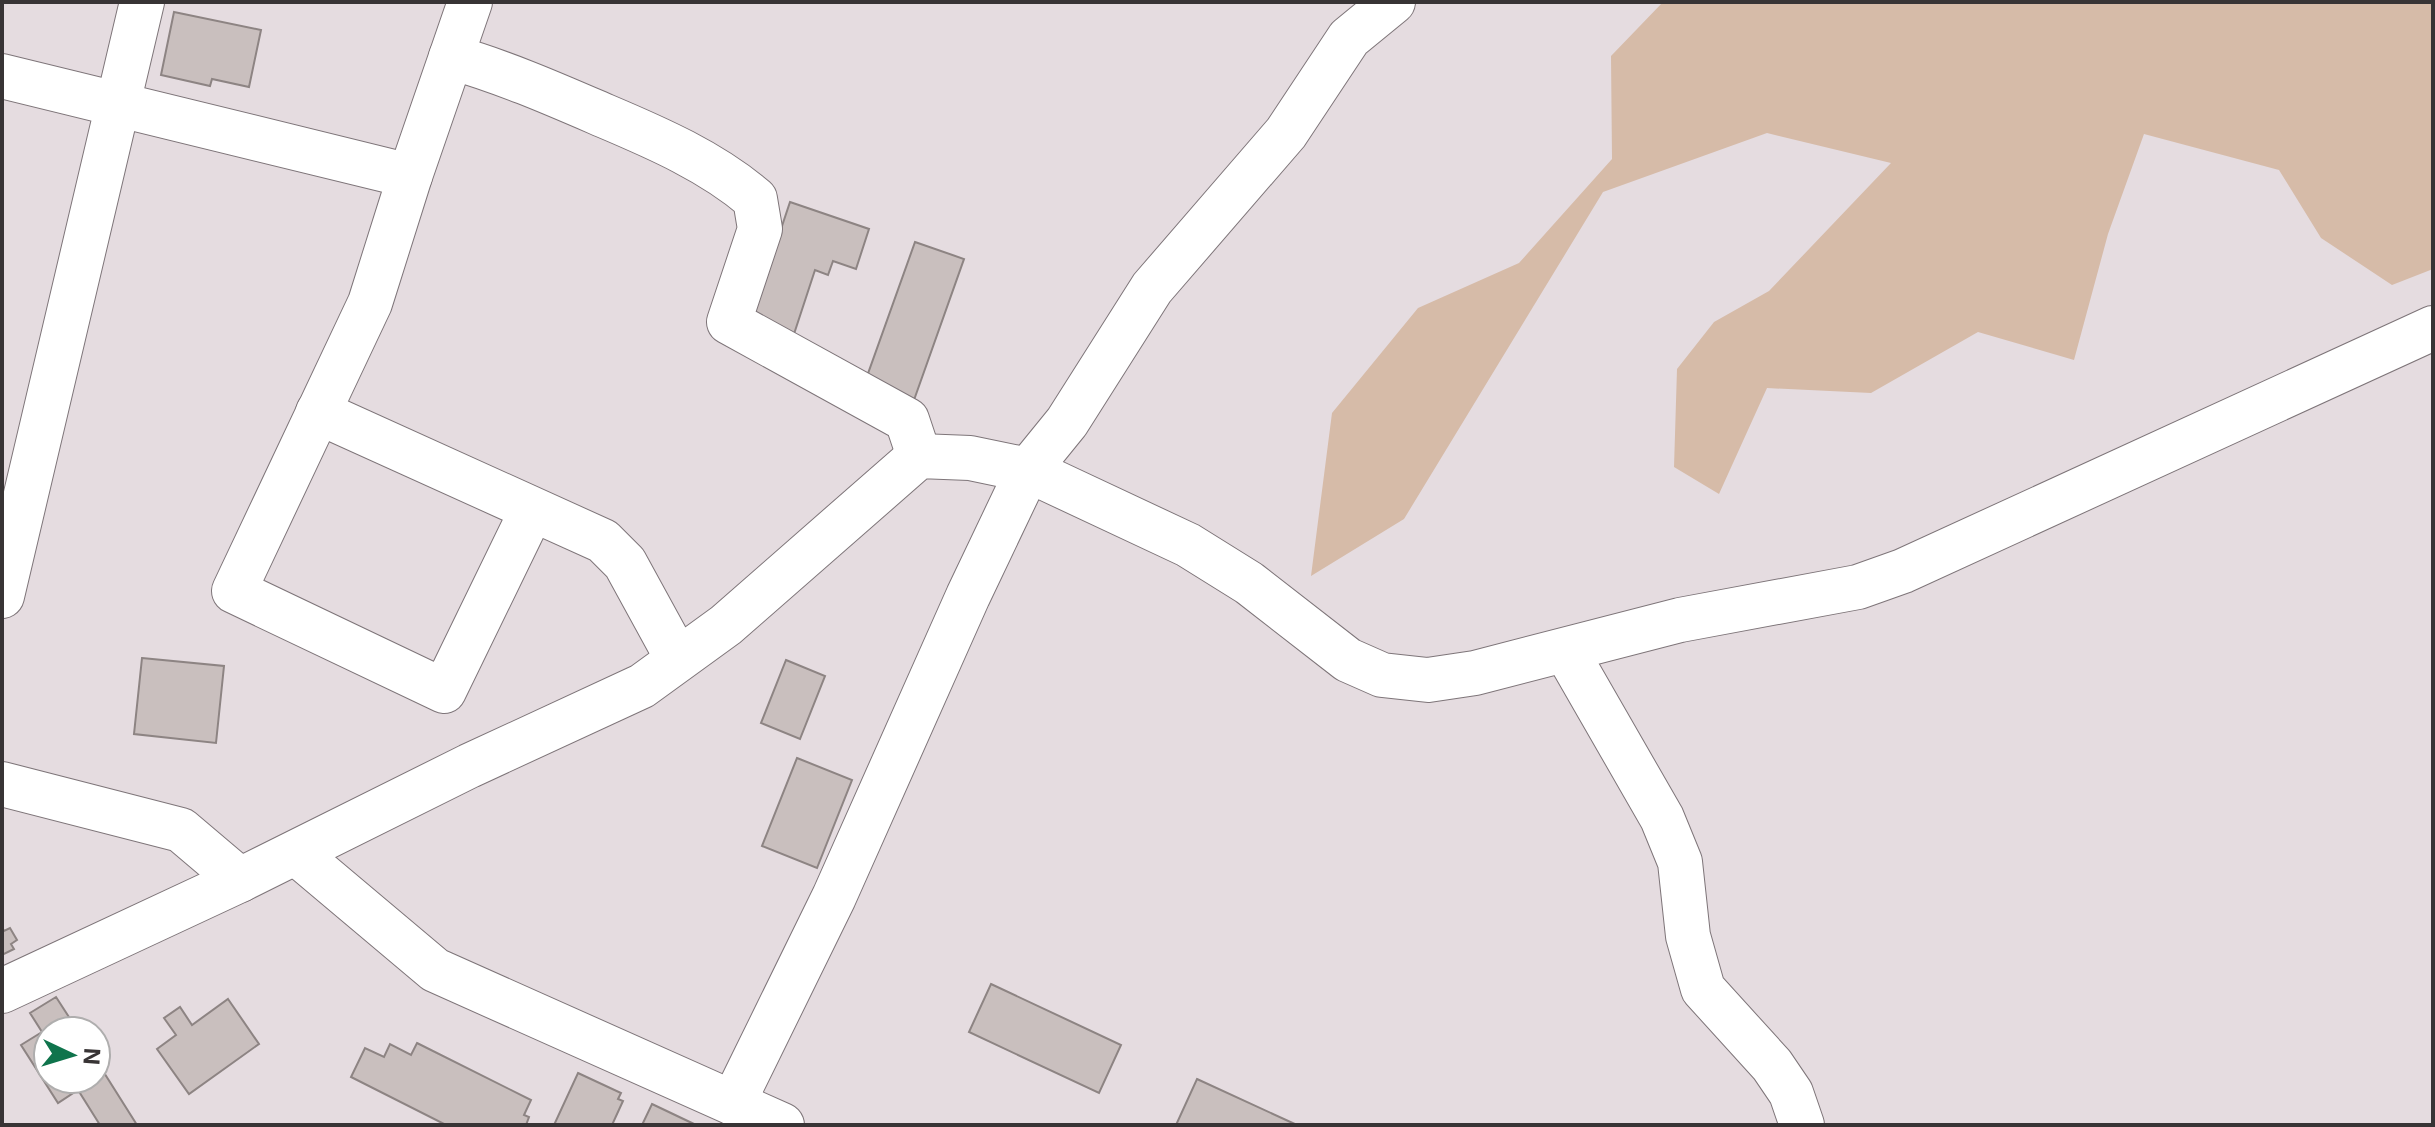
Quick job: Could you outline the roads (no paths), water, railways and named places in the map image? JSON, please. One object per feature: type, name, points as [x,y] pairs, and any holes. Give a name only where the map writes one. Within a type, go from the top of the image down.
[{"type":"street","points":[[2,596],[142,2]]},
{"type":"street","points":[[470,2],[370,303],[234,591],[444,691],[532,510]]},
{"type":"street","points":[[733,1103],[834,897],[968,596],[1028,470],[1067,422],[1152,288],[1286,133],[1349,38],[1393,2]]},
{"type":"street","points":[[451,57],[506,73],[648,135],[733,180],[755,199],[760,229],[729,322],[907,420],[919,456]]},
{"type":"street","points":[[2,76],[119,102],[410,176]]},
{"type":"street","points":[[2,991],[642,686],[726,625],[919,456],[970,458],[1028,470],[1188,545],[1249,583],[1348,660],[1382,675],[1428,680],[1475,673],[1680,620],[1858,587],[1903,571],[2433,328]]},
{"type":"street","points":[[318,412],[603,541],[625,563],[677,658]]},
{"type":"street","points":[[1566,651],[1662,818],[1680,862],[1688,936],[1703,989],[1772,1065],[1791,1093],[1802,1125]]},
{"type":"street","points":[[2,784],[181,830],[240,880]]},
{"type":"street","points":[[296,853],[435,970],[782,1125]]}]
